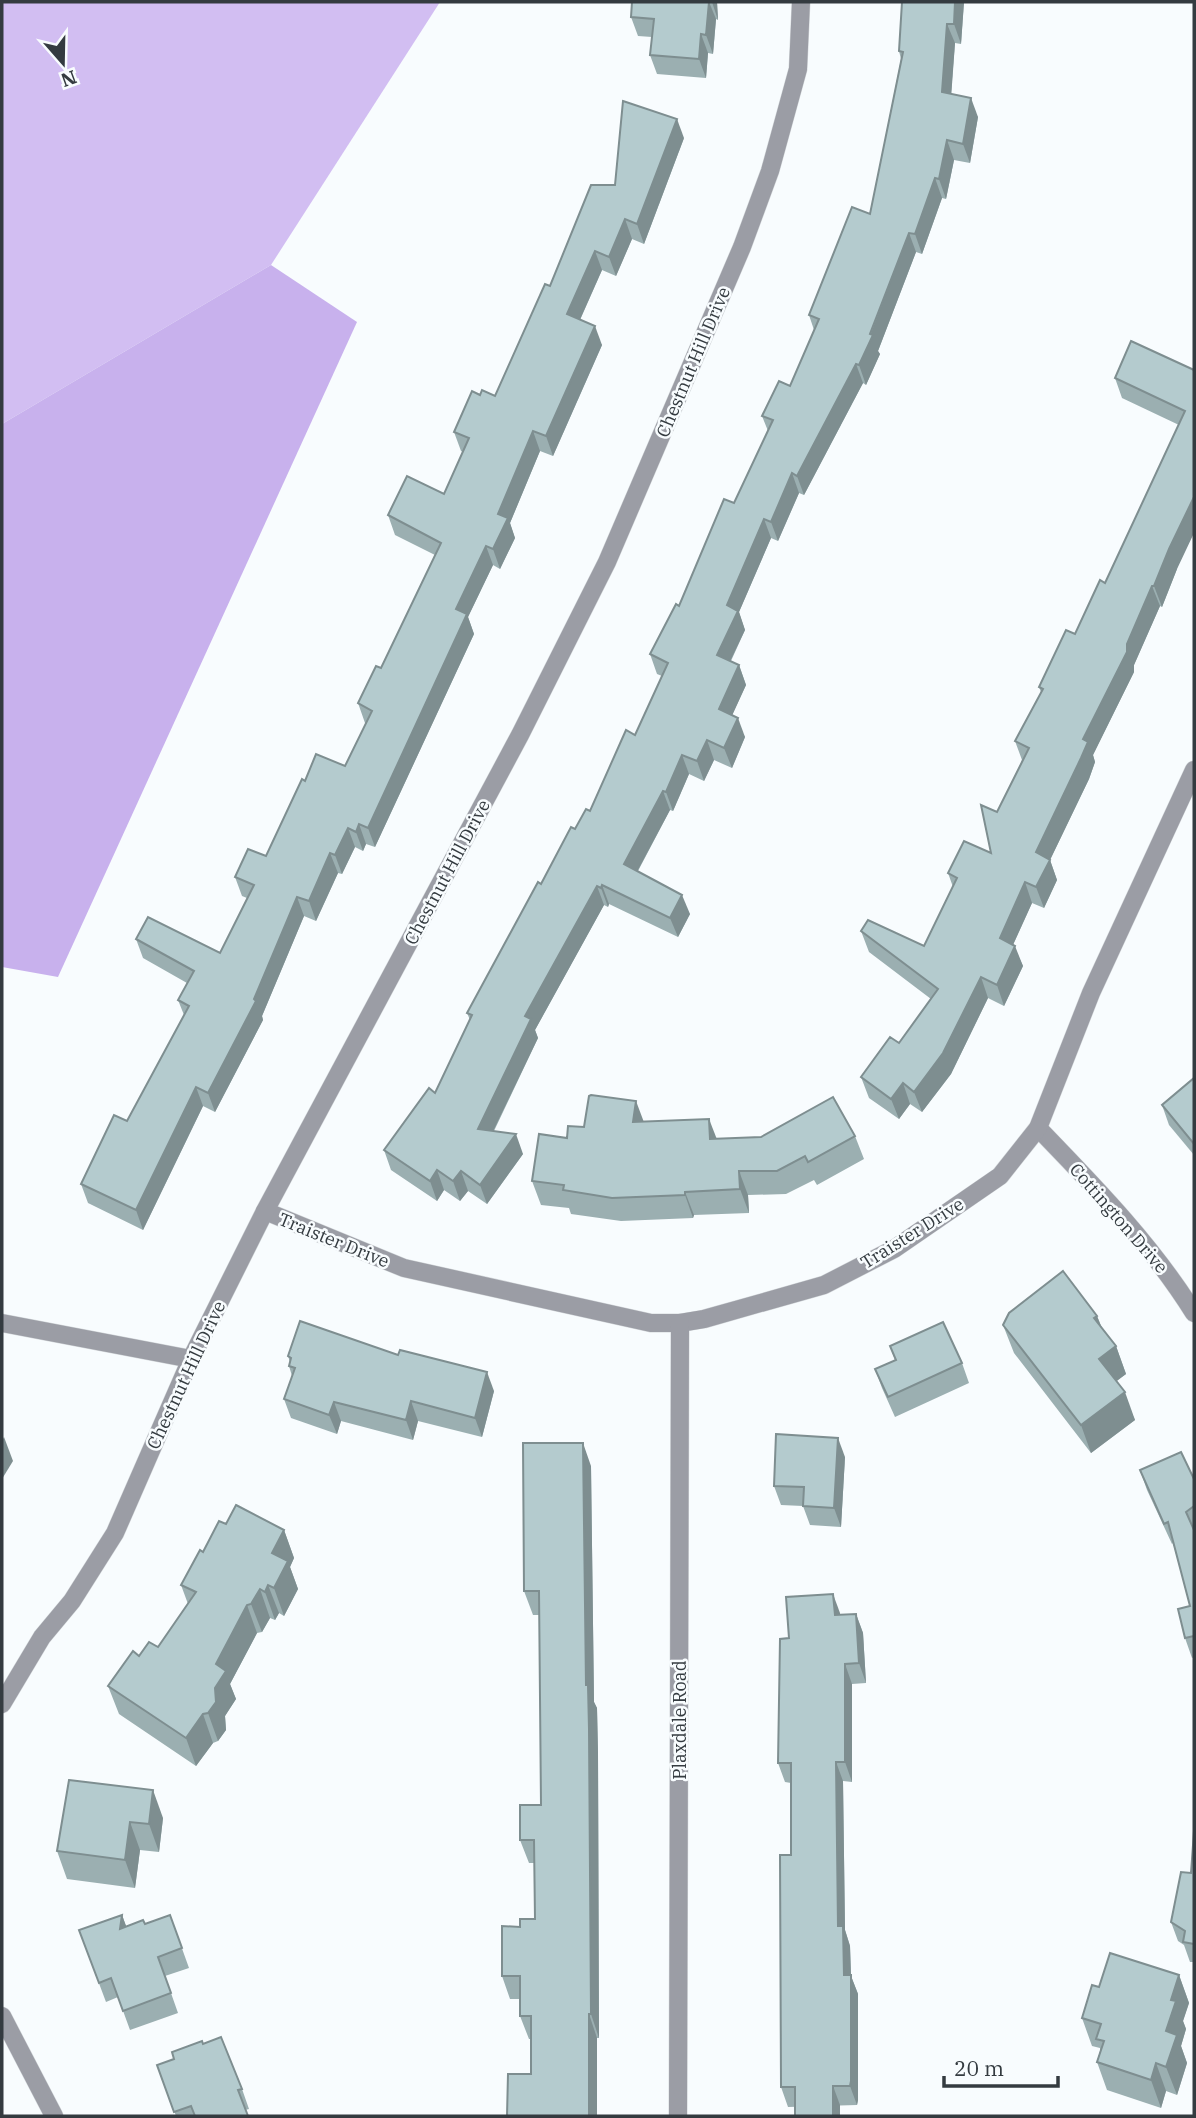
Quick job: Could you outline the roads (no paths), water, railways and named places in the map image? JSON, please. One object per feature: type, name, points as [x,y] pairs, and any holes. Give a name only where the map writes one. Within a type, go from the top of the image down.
[{"type":"street","name":"Chestnut Hill Drive","points":[[2,1704],[42,1637],[72,1601],[115,1533],[191,1360],[265,1211],[520,735],[607,562],[743,247],[769,172],[798,69],[800,2]]},
{"type":"street","name":"Traister Drive","points":[[265,1211],[404,1268],[651,1323],[680,1323],[704,1319],[824,1285],[894,1249],[1000,1176],[1038,1128],[1091,993],[1194,770]]},
{"type":"street","name":"Cottington Drive","points":[[1038,1128],[1107,1199],[1181,1292],[1194,1313]]},
{"type":"street","points":[[2,1323],[191,1360]]},
{"type":"street","name":"Plaxdale Road","points":[[678,2116],[680,1323]]},
{"type":"street","points":[[2,2016],[54,2116]]}]
